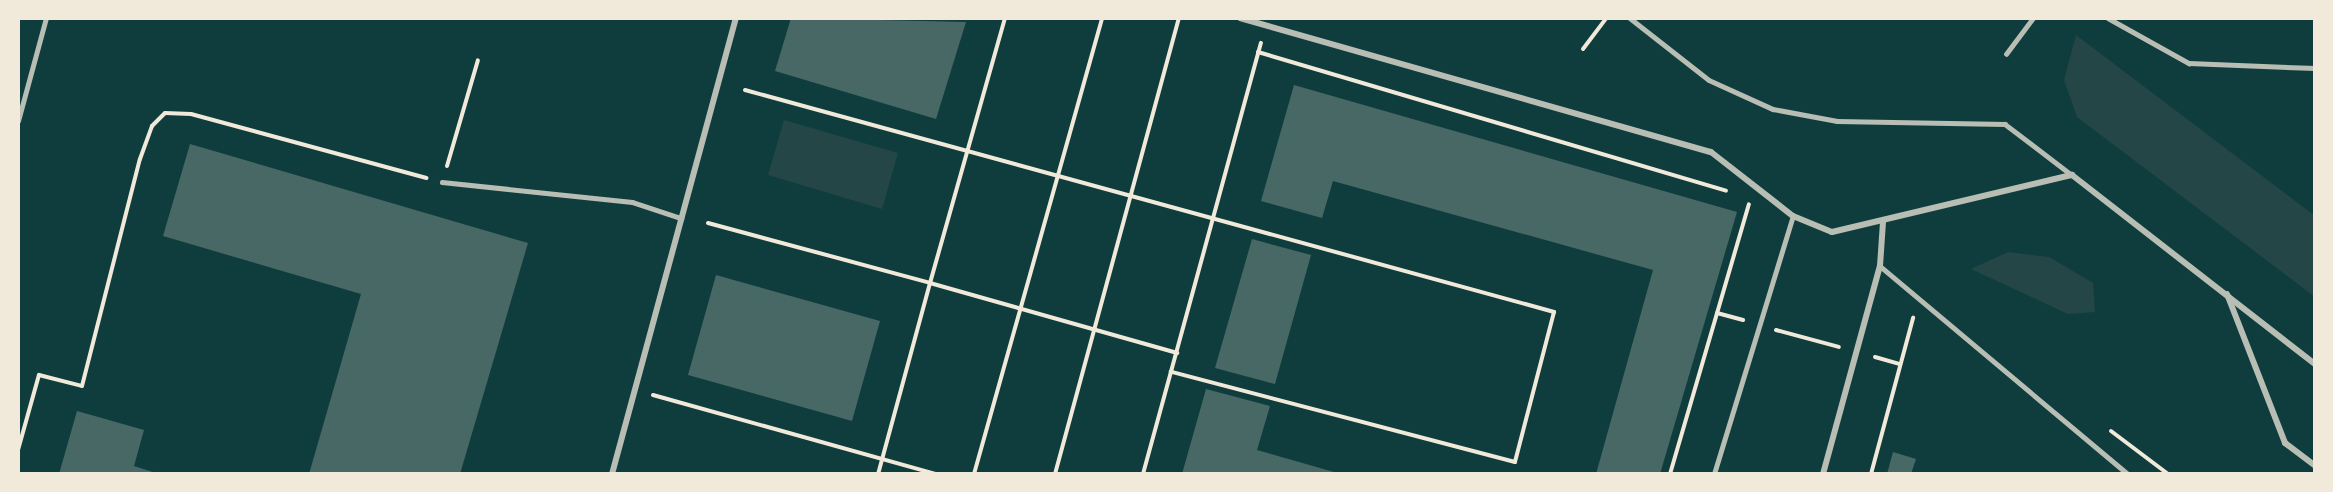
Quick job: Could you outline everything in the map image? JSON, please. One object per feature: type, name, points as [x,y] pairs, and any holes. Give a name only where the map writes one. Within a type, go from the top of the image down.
[{"type":"street","points":[[612,474],[736,18]]},
{"type":"street","points":[[1240,18],[1711,152],[1793,216],[1832,232],[1883,222],[2072,175],[2227,293],[2315,364]]},
{"type":"street","points":[[1823,474],[1880,266],[1883,222]]},
{"type":"street","points":[[2227,293],[2285,443],[2315,466]]},
{"type":"lane","points":[[18,121],[46,18]]},
{"type":"lane","points":[[1630,18],[1709,80],[1773,109],[1837,121],[2005,124],[2072,175]]},
{"type":"lane","points":[[2006,54],[2033,18]]},
{"type":"lane","points":[[2108,18],[2189,63],[2315,68]]},
{"type":"lane","points":[[442,182],[632,202],[681,218]]},
{"type":"lane","points":[[1714,474],[1793,216]]},
{"type":"lane","points":[[1880,266],[1918,303],[2128,474]]},
{"type":"path","points":[[878,474],[1005,18]]},
{"type":"path","points":[[974,474],[1102,18]]},
{"type":"path","points":[[1054,474],[1179,18]]},
{"type":"path","points":[[1583,49],[1606,18]]},
{"type":"path","points":[[1143,474],[1266,25]]},
{"type":"path","points":[[1258,52],[1750,198],[1670,474]]},
{"type":"path","points":[[18,450],[39,375],[82,386],[140,159],[152,126],[165,114],[191,114],[442,182],[478,60]]},
{"type":"path","points":[[745,90],[966,155],[1554,312],[1515,462],[1171,372]]},
{"type":"path","points":[[708,223],[1177,353]]},
{"type":"path","points":[[1871,474],[1918,303]]},
{"type":"path","points":[[1717,313],[1900,364]]},
{"type":"path","points":[[635,390],[936,474]]},
{"type":"shaded area","points":[[2076,35],[2315,216],[2315,297],[2077,117],[2064,80]]},
{"type":"shaded area","points":[[784,120],[898,153],[882,209],[768,175]]},
{"type":"shaded area","points":[[2008,252],[2049,257],[2093,283],[2095,312],[2068,314],[1971,269]]},
{"type":"building","points":[[791,18],[966,22],[936,119],[775,71]]},
{"type":"building","points":[[1294,85],[1737,212],[1660,474],[1596,474],[1653,270],[1333,181],[1322,218],[1261,201]]},
{"type":"building","points":[[190,144],[528,243],[460,474],[309,474],[361,294],[163,236]]},
{"type":"building","points":[[1252,239],[1311,255],[1275,384],[1215,368]]},
{"type":"building","points":[[716,275],[880,321],[852,421],[688,375]]},
{"type":"building","points":[[1206,389],[1270,406],[1257,450],[1341,474],[1182,474]]},
{"type":"building","points":[[77,411],[144,430],[134,466],[159,474],[59,474]]},
{"type":"building","points":[[1893,452],[1916,459],[1911,474],[1887,474]]}]
